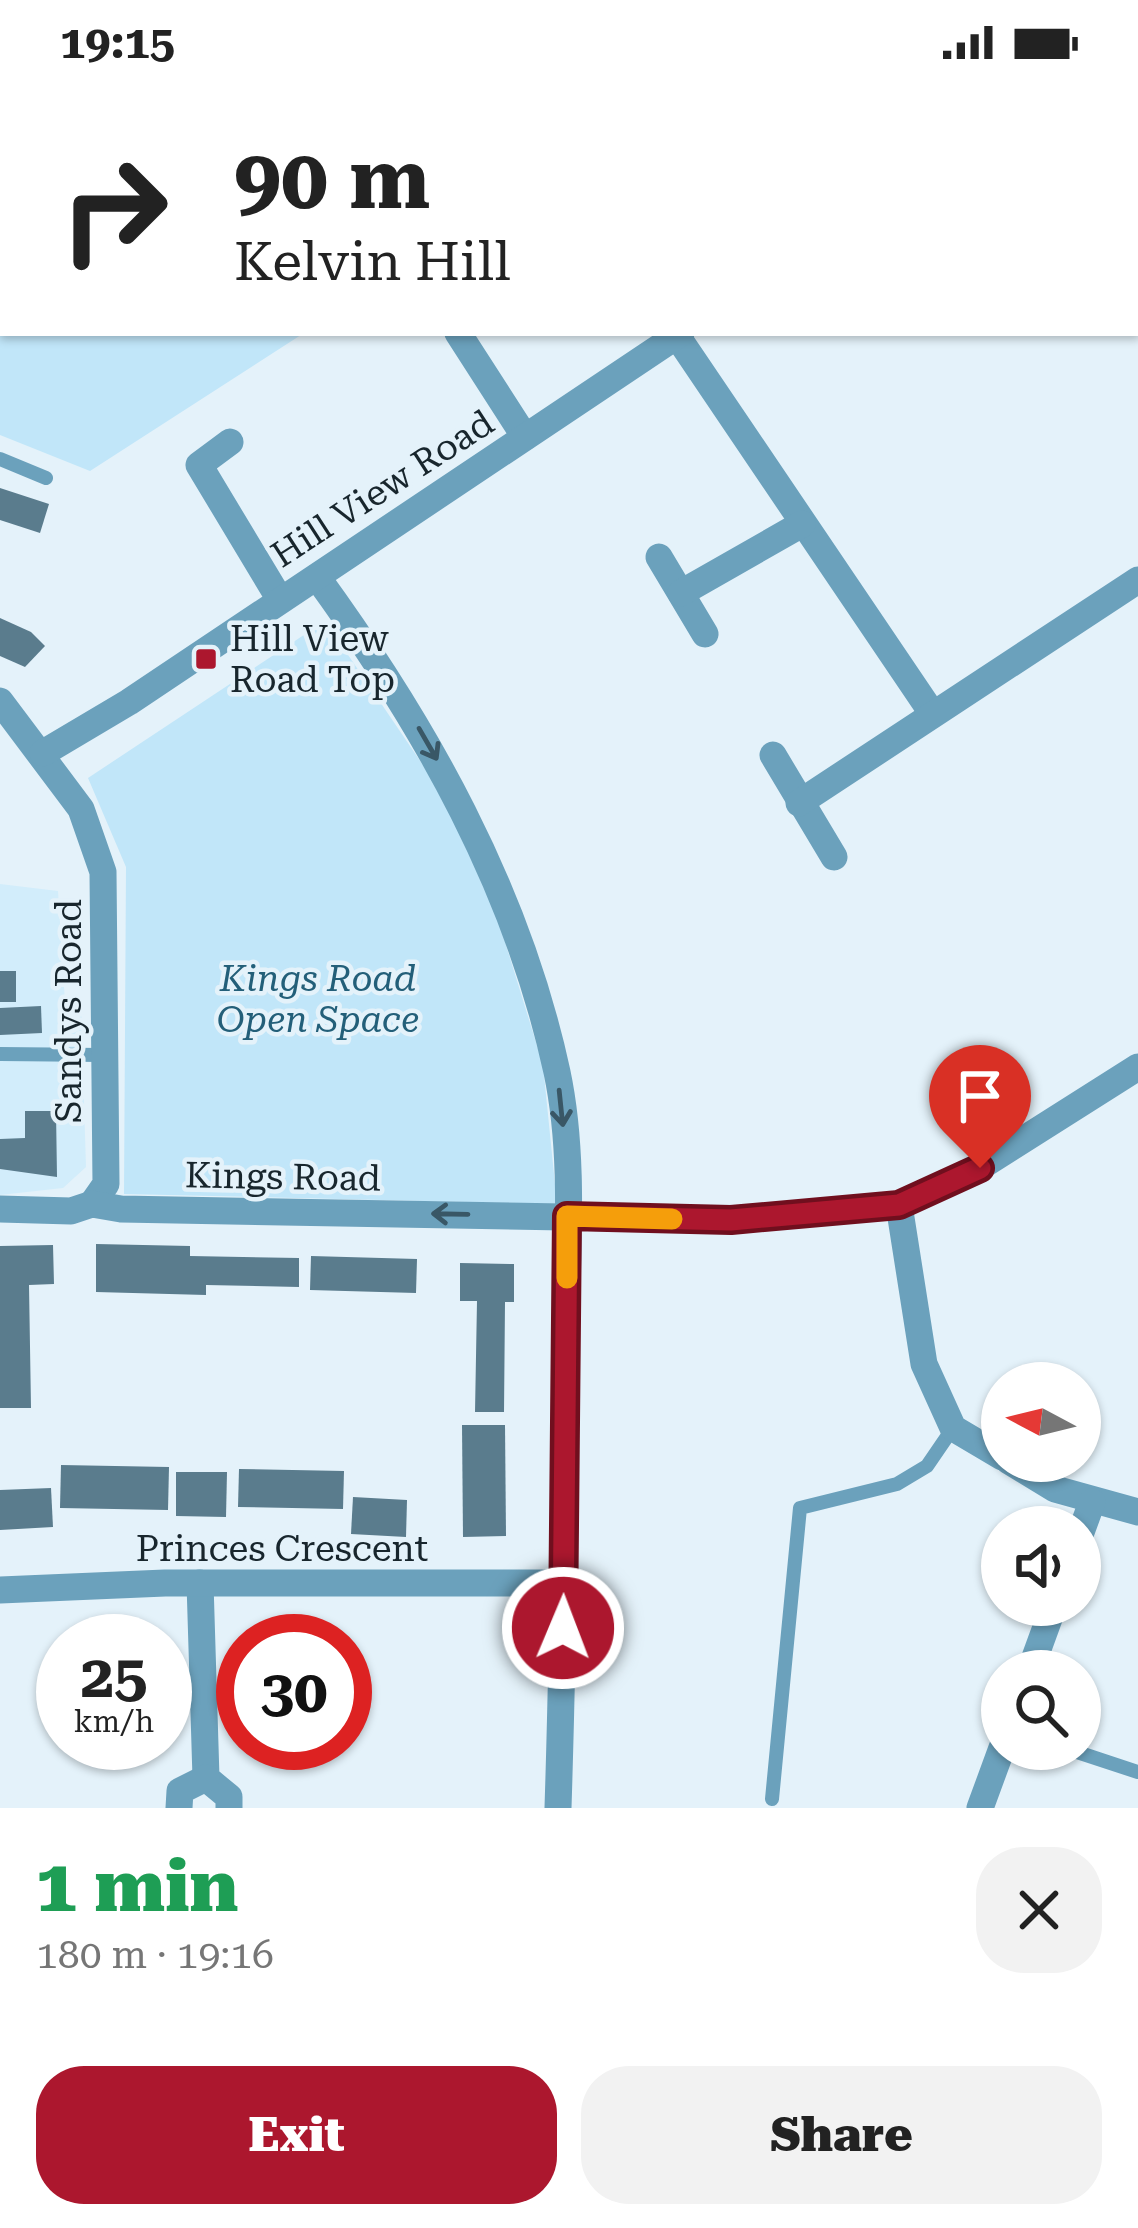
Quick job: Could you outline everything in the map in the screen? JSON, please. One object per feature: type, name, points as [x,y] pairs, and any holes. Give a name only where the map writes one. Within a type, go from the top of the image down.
[{"type":"street","name":"Hill View Road","points":[[460,336],[525,437]]},
{"type":"street","name":"Hill View Road","points":[[43,753],[129,702],[676,336]]},
{"type":"street","points":[[680,336],[932,713]]},
{"type":"street","name":"Hill View Road","points":[[230,442],[199,465],[279,598]]},
{"type":"street","points":[[681,593],[802,524]]},
{"type":"street","points":[[659,556],[705,634]]},
{"type":"street","points":[[317,577],[385,670],[459,797],[513,924],[557,1074],[567,1216],[558,1808]]},
{"type":"street","points":[[799,802],[1138,580]]},
{"type":"street","name":"Sandys Road","points":[[0,701],[81,809],[103,872],[106,1184],[92,1204]]},
{"type":"street","points":[[773,755],[834,857]]},
{"type":"street","name":"Kings Road","points":[[0,1209],[71,1211],[92,1204],[121,1209],[731,1220],[899,1205],[980,1168],[1138,1067]]},
{"type":"street","points":[[899,1205],[917,1343],[953,1428],[981,1445]]},
{"type":"street","points":[[1043,1482],[1092,1502],[1138,1512]]},
{"type":"street","points":[[1091,1506],[1092,1502]]},
{"type":"street","points":[[200,1583],[206,1778],[229,1798],[229,1808]]},
{"type":"street","name":"Princes Crescent","points":[[0,1590],[200,1583],[565,1583]]},
{"type":"street","points":[[980,1808],[994,1770]]},
{"type":"street","points":[[179,1808],[180,1791],[206,1778]]},
{"type":"lane","points":[[0,459],[46,478]]},
{"type":"lane","points":[[0,1054],[103,1055]]},
{"type":"lane","points":[[772,1799],[800,1508],[897,1484],[927,1466],[953,1428]]},
{"type":"lane","points":[[1101,1760],[1138,1772]]},
{"type":"shaded area","points":[[0,884],[58,891],[65,1002],[81,1003],[86,1167],[63,1188],[0,1195]]},
{"type":"green space","points":[[0,336],[299,336],[90,471],[0,435]]},
{"type":"green space","name":"Kings Road Open Space","points":[[325,621],[442,793],[498,919],[543,1065],[557,1204],[124,1194],[126,867],[88,778]]},
{"type":"building","points":[[0,488],[49,504],[40,533],[0,520]]},
{"type":"building","points":[[0,618],[31,632],[45,646],[25,667],[0,656]]},
{"type":"building","points":[[0,971],[16,971],[16,1002],[0,1002]]},
{"type":"building","points":[[41,1006],[42,1033],[0,1035],[0,1008]]},
{"type":"building","points":[[25,1111],[56,1111],[57,1177],[0,1169],[0,1139],[25,1138]]},
{"type":"building","points":[[96,1244],[190,1246],[190,1256],[299,1258],[299,1287],[206,1285],[206,1295],[96,1292]]},
{"type":"building","points":[[53,1245],[54,1284],[29,1285],[31,1408],[0,1408],[0,1246]]},
{"type":"building","points":[[311,1256],[417,1259],[416,1293],[310,1290]]},
{"type":"building","points":[[460,1263],[514,1264],[514,1302],[505,1302],[504,1412],[475,1412],[477,1301],[460,1301]]},
{"type":"building","points":[[462,1425],[505,1425],[506,1536],[463,1537]]},
{"type":"building","points":[[61,1465],[169,1467],[168,1510],[60,1508]]},
{"type":"building","points":[[239,1469],[344,1471],[343,1509],[238,1507]]},
{"type":"building","points":[[176,1472],[227,1472],[226,1517],[176,1516]]},
{"type":"building","points":[[51,1488],[53,1527],[0,1530],[0,1490]]},
{"type":"building","points":[[353,1497],[407,1500],[406,1537],[351,1534]]},
{"type":"slow traffic","points":[[567,1278],[567,1216],[672,1219]]},
{"type":"place","name":"Hill View Road Top","points":[[206,659]]},
{"type":"route","points":[[563,1628],[567,1216],[731,1220],[899,1205],[980,1168]]}]
